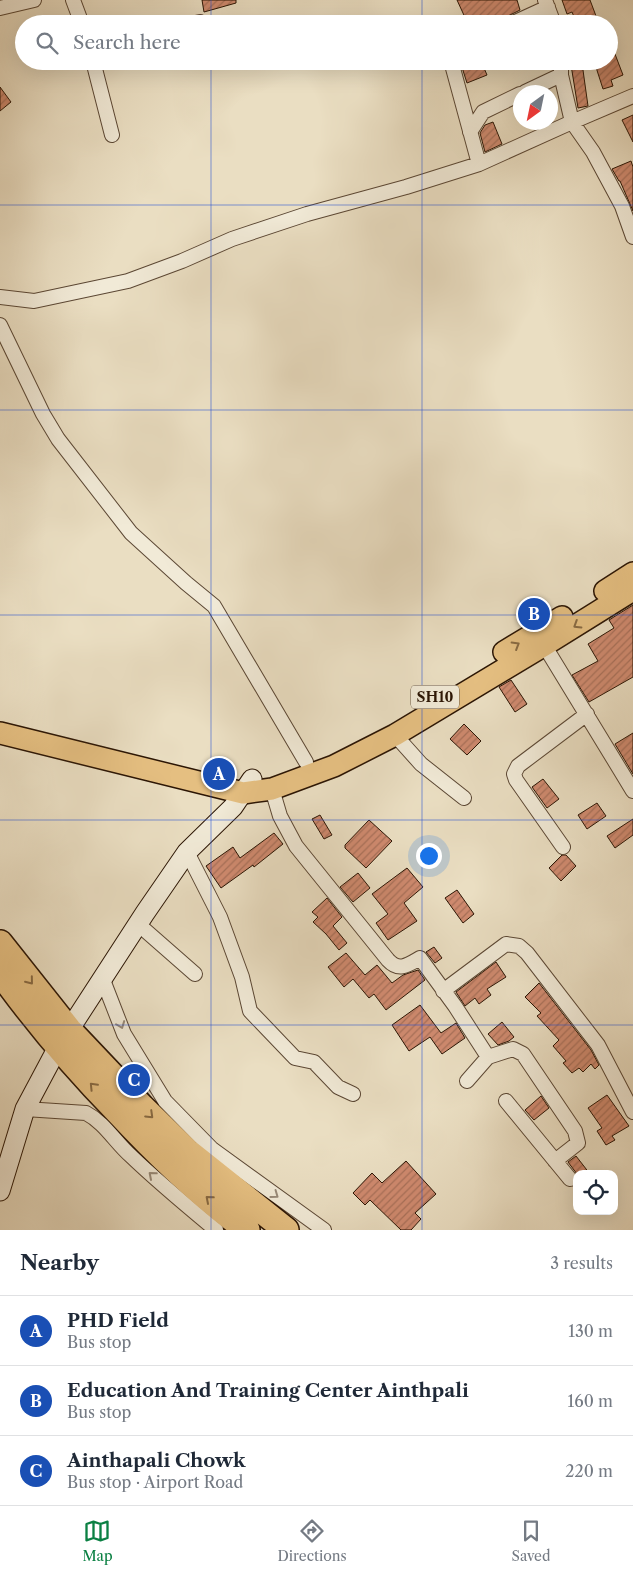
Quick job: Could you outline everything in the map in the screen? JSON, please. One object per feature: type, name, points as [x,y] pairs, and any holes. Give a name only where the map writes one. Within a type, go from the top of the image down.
[{"type":"highway","points":[[0,943],[64,1039],[90,1084],[170,1166],[247,1230]]},
{"type":"highway","points":[[0,972],[64,1039],[130,1095],[187,1151],[286,1230]]},
{"type":"main road","name":"SH10","points":[[0,733],[222,788],[248,786],[272,789],[334,766],[394,735],[540,639],[633,573]]},
{"type":"main road","name":"SH10","points":[[248,786],[346,746],[387,726],[540,639],[633,590]]},
{"type":"main road","points":[[0,1191],[25,1109],[64,1039],[187,852],[233,807],[248,786]]},
{"type":"street","points":[[0,8],[34,0]]},
{"type":"street","points":[[73,0],[79,15]]},
{"type":"street","points":[[525,15],[546,3],[551,15]]},
{"type":"street","points":[[95,70],[112,135]]},
{"type":"street","points":[[453,70],[479,164]]},
{"type":"street","points":[[536,85],[558,70]]},
{"type":"street","points":[[561,70],[572,122],[593,152],[618,198],[633,237]]},
{"type":"street","points":[[0,297],[34,300],[128,282],[232,239],[307,214],[406,187],[479,164],[633,96]]},
{"type":"street","points":[[470,132],[483,112],[513,97]]},
{"type":"street","points":[[0,325],[43,414],[58,439],[131,533],[214,606],[306,762]]},
{"type":"street","points":[[540,639],[633,791]]},
{"type":"street","points":[[563,847],[516,780],[514,774],[518,766],[587,714]]},
{"type":"street","points":[[394,735],[421,764],[464,798]]},
{"type":"street","points":[[272,789],[280,816],[296,846],[393,965],[404,967],[420,958],[488,1057]]},
{"type":"street","points":[[187,852],[220,917],[242,977],[250,1012],[295,1058],[314,1062],[338,1087],[352,1094]]},
{"type":"street","points":[[138,924],[195,974]]},
{"type":"street","points":[[443,990],[506,944],[519,946],[527,952],[598,1045],[633,1112]]},
{"type":"street","points":[[103,980],[124,1034],[165,1101],[212,1150],[324,1230]]},
{"type":"street","points":[[466,1081],[488,1057],[513,1049],[523,1054],[575,1131],[578,1143],[555,1160]]},
{"type":"street","points":[[506,1101],[570,1179]]},
{"type":"street","points":[[25,1109],[86,1113],[93,1117],[102,1123],[132,1157],[216,1230]]},
{"type":"building","points":[[202,0],[236,0],[236,3],[204,12]]},
{"type":"building","points":[[457,0],[517,0],[520,10],[510,15],[464,15]]},
{"type":"building","points":[[562,0],[590,0],[596,15],[573,15],[572,12],[567,14]]},
{"type":"building","points":[[618,62],[623,75],[611,80],[613,86],[603,89],[597,70],[618,70]]},
{"type":"building","points":[[463,70],[485,70],[487,75],[467,83]]},
{"type":"building","points":[[572,70],[583,70],[588,106],[578,108]]},
{"type":"building","points":[[0,87],[11,102],[0,111]]},
{"type":"building","points":[[633,115],[633,142],[622,120]]},
{"type":"building","points":[[493,122],[502,144],[485,152],[480,133],[485,125]]},
{"type":"building","points":[[631,161],[633,167],[633,211],[620,181],[612,169]]},
{"type":"building","points":[[633,605],[633,677],[589,702],[572,675],[598,661],[588,644],[614,628],[609,620]]},
{"type":"building","points":[[511,680],[527,704],[515,712],[499,687]]},
{"type":"building","points":[[464,724],[481,741],[467,755],[450,739]]},
{"type":"building","points":[[633,733],[633,774],[615,744]]},
{"type":"building","points":[[543,779],[559,799],[547,808],[532,787]]},
{"type":"building","points":[[597,803],[606,816],[587,829],[578,815]]},
{"type":"building","points":[[320,815],[332,835],[324,839],[312,819]]},
{"type":"building","points":[[633,819],[633,835],[615,848],[607,836]]},
{"type":"building","points":[[369,820],[392,841],[366,868],[345,848],[345,845]]},
{"type":"building","points":[[274,833],[283,844],[254,867],[253,865],[221,888],[206,866],[233,847],[240,858]]},
{"type":"building","points":[[562,855],[566,855],[576,866],[561,881],[549,868]]},
{"type":"building","points":[[407,868],[423,887],[404,903],[417,921],[388,940],[376,923],[388,914],[372,894]]},
{"type":"building","points":[[358,873],[370,888],[353,902],[340,887]]},
{"type":"building","points":[[457,890],[474,914],[463,923],[445,898]]},
{"type":"building","points":[[327,898],[342,917],[333,926],[347,943],[339,950],[313,922],[318,917],[312,912]]},
{"type":"building","points":[[434,947],[442,958],[435,963],[426,952]]},
{"type":"building","points":[[346,953],[365,975],[377,965],[392,983],[403,975],[418,970],[425,980],[386,1010],[374,994],[369,998],[353,979],[344,987],[328,967]]},
{"type":"building","points":[[496,962],[506,977],[487,989],[491,995],[479,1004],[475,998],[465,1006],[456,992]]},
{"type":"building","points":[[539,983],[591,1050],[599,1065],[595,1069],[591,1064],[583,1072],[579,1068],[572,1073],[563,1063],[566,1061],[553,1046],[559,1040],[537,1016],[541,1013],[525,997]]},
{"type":"building","points":[[420,1005],[441,1033],[456,1023],[465,1038],[442,1054],[430,1037],[409,1051],[392,1025]]},
{"type":"building","points":[[502,1022],[514,1037],[498,1045],[488,1034]]},
{"type":"building","points":[[607,1095],[629,1126],[612,1136],[615,1140],[606,1145],[597,1131],[602,1128],[588,1108]]},
{"type":"building","points":[[541,1096],[549,1108],[534,1120],[525,1110]]},
{"type":"building","points":[[576,1156],[587,1170],[574,1170],[568,1162]]},
{"type":"building","points":[[406,1161],[436,1194],[415,1213],[421,1219],[411,1230],[401,1230],[370,1200],[365,1205],[353,1193],[372,1173],[382,1183]]},
{"type":"place","name":"Education And Training Center Ainthpali","points":[[534,614]]},
{"type":"place","name":"PHD Field","points":[[219,774]]},
{"type":"place","name":"Ainthapali Chowk","points":[[134,1080]]}]
